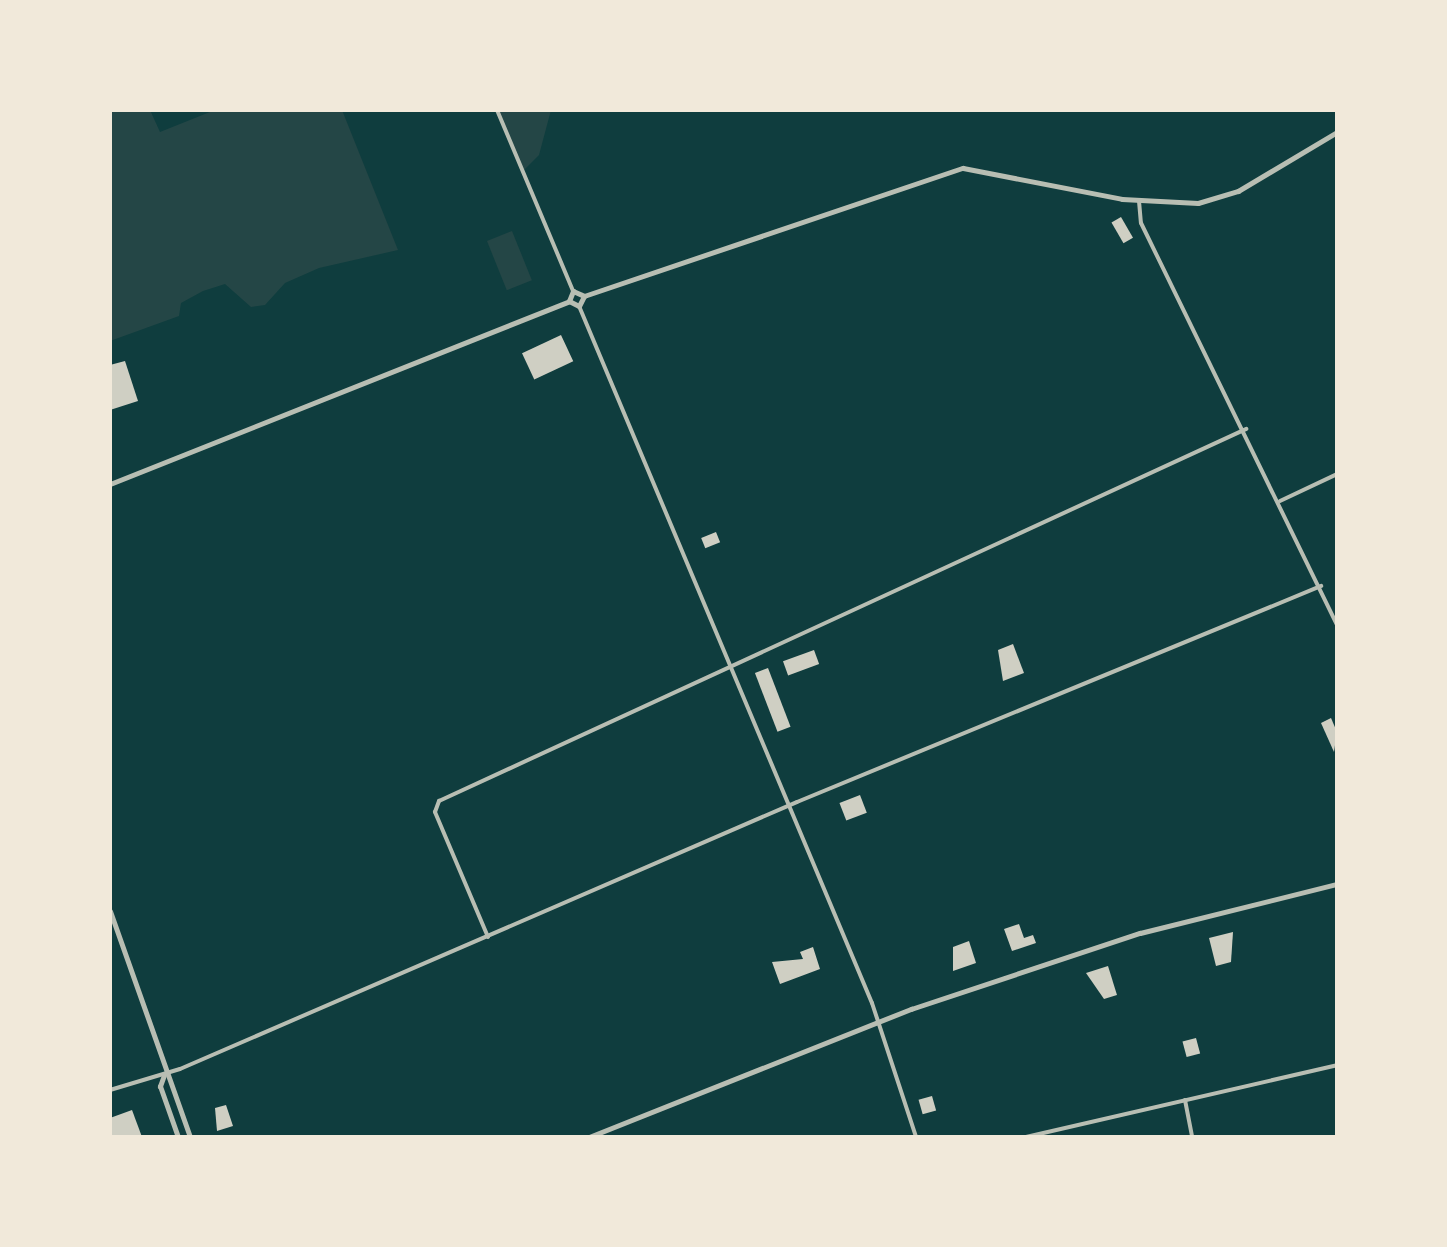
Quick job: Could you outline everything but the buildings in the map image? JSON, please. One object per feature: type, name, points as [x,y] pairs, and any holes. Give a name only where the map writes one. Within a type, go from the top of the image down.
[{"type":"street","points":[[497,110],[573,291],[584,296],[963,168],[1139,201],[1198,203],[1226,196],[1337,132]]},
{"type":"street","points":[[1139,201],[1141,223],[1246,429],[1337,624]]},
{"type":"street","points":[[110,484],[569,301],[573,291]]},
{"type":"street","points":[[579,306],[584,296]]},
{"type":"street","points":[[569,301],[579,306],[789,805],[878,1021],[916,1137]]},
{"type":"street","points":[[488,937],[433,806],[729,665],[1246,429]]},
{"type":"street","points":[[1280,501],[1337,474]]},
{"type":"street","points":[[110,1090],[164,1075],[789,805],[1321,586]]},
{"type":"street","points":[[589,1137],[878,1021],[1140,933],[1337,884]]},
{"type":"street","points":[[110,911],[164,1075],[190,1137]]},
{"type":"street","points":[[1026,1137],[1337,1065]]},
{"type":"street","points":[[164,1075],[160,1086],[178,1137]]},
{"type":"street","points":[[1185,1100],[1192,1137]]},
{"type":"shaded area","points":[[110,110],[150,110],[160,132],[215,110],[342,110],[398,250],[319,268],[285,283],[265,305],[251,307],[225,284],[181,303],[179,316],[110,341]]},
{"type":"shaded area","points":[[497,110],[551,110],[539,155],[523,171]]},
{"type":"shaded area","points":[[512,231],[532,280],[507,290],[487,241]]}]
